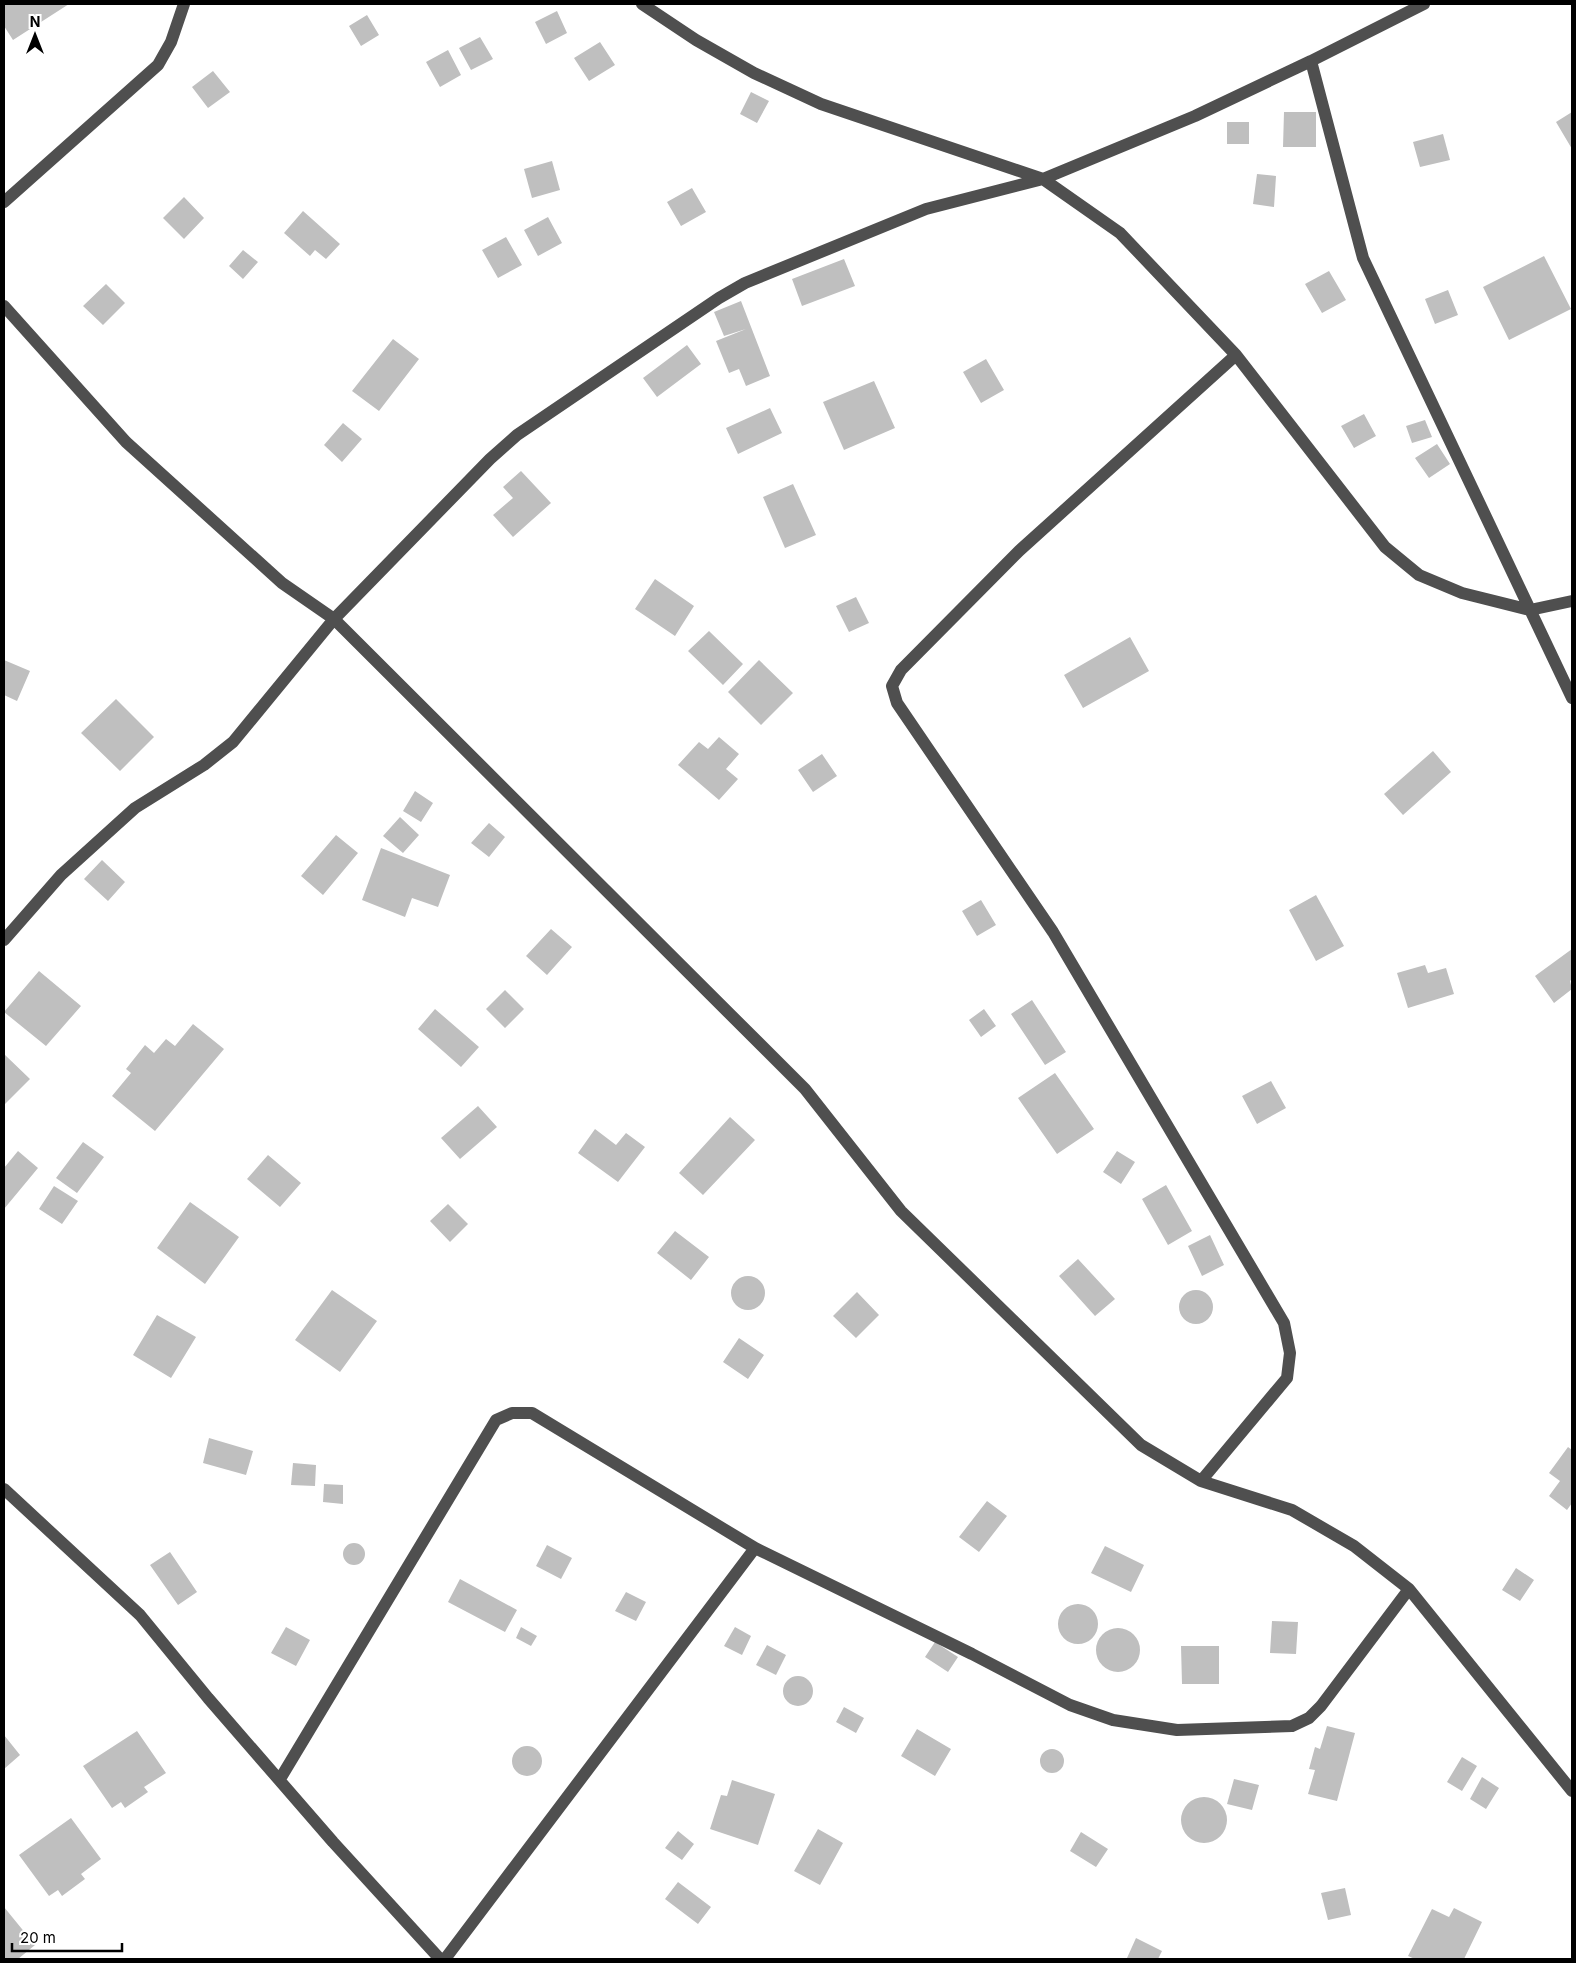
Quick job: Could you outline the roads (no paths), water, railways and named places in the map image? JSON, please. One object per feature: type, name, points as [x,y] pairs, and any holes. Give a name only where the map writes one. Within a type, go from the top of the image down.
[{"type":"street","points":[[4,202],[158,66],[171,42],[184,4]]},
{"type":"street","points":[[642,4],[696,40],[754,73],[821,104],[1043,180],[1120,232],[1236,355],[1386,547],[1419,575],[1462,594],[1530,610],[1572,601]]},
{"type":"street","points":[[4,940],[61,875],[135,808],[204,765],[233,742],[334,619],[490,459],[517,435],[718,298],[745,283],[926,209],[1043,180],[1195,116],[1424,4]]},
{"type":"street","points":[[1310,61],[1363,258],[1572,698]]},
{"type":"street","points":[[4,306],[126,442],[282,583],[334,619],[805,1089],[901,1211],[1141,1445],[1201,1481],[1292,1510],[1354,1546],[1409,1589],[1572,1791]]},
{"type":"street","points":[[1201,1481],[1288,1378],[1290,1353],[1284,1323],[1053,932],[897,703],[892,686],[901,670],[1019,551],[1236,355]]},
{"type":"street","points":[[280,1779],[496,1420],[512,1413],[532,1413],[755,1548],[972,1654],[1070,1705],[1113,1720],[1177,1730],[1292,1726],[1309,1718],[1322,1706],[1409,1589]]},
{"type":"street","points":[[4,1489],[140,1615],[208,1698],[333,1842],[440,1959]]},
{"type":"street","points":[[445,1959],[755,1548]]}]
